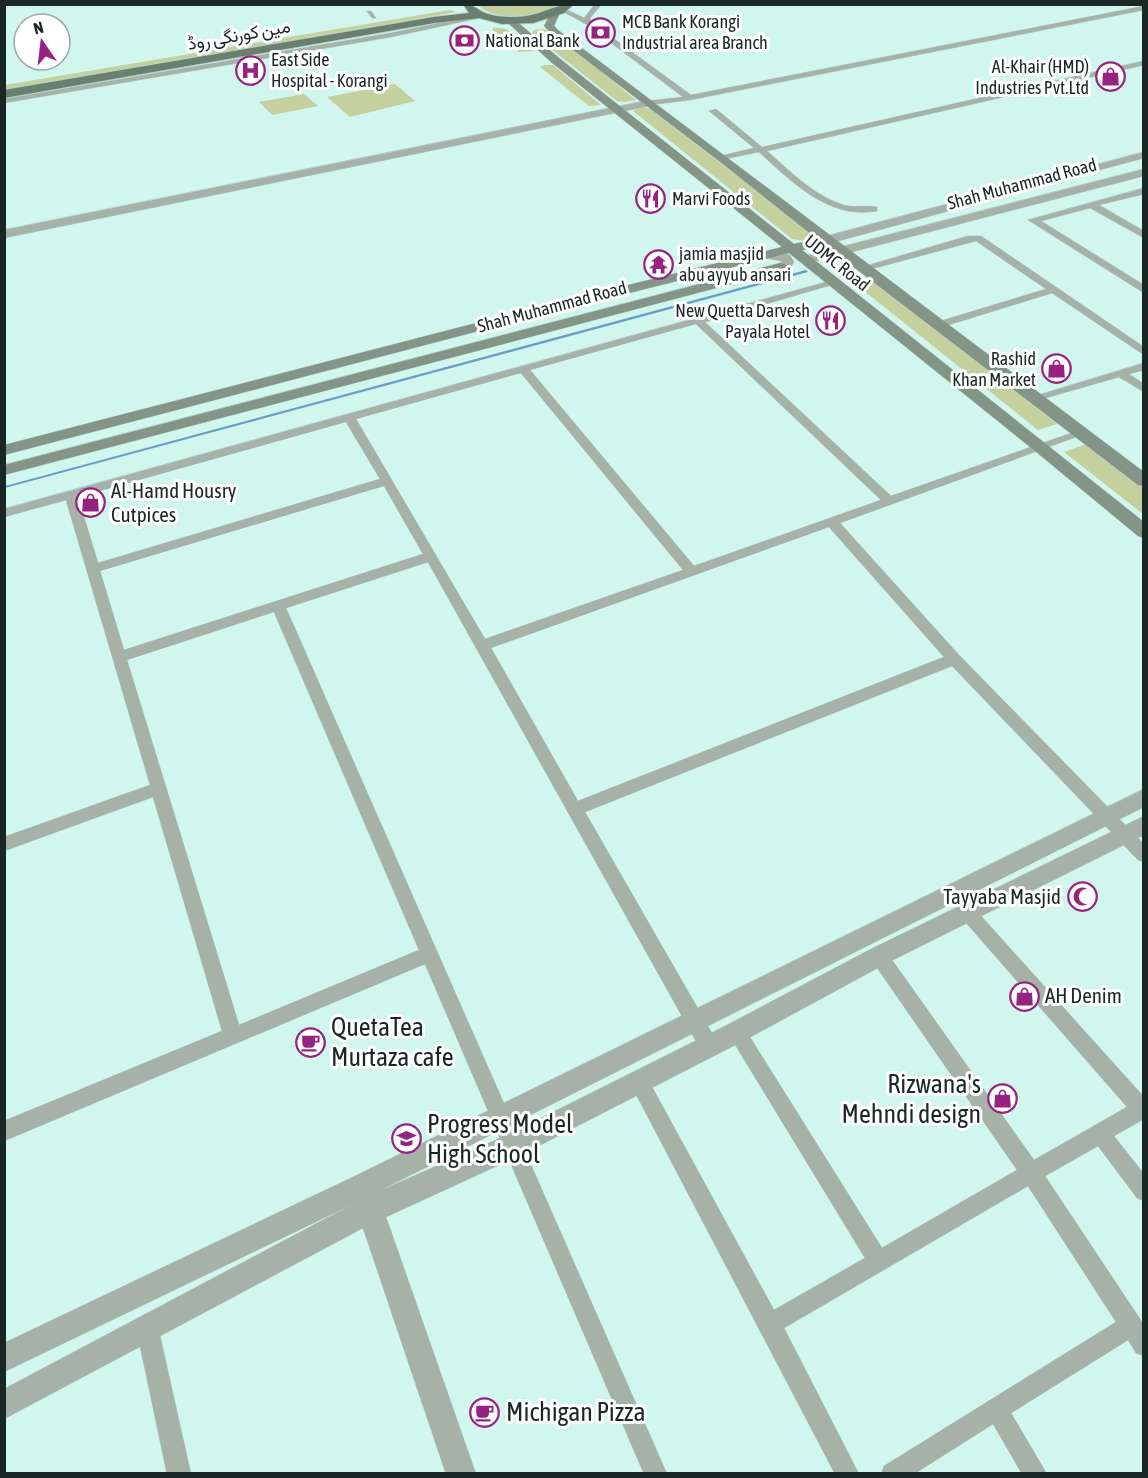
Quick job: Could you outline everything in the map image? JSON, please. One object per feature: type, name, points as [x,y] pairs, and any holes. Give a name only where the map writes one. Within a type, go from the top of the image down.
[{"type":"main road","points":[[465,4],[469,10],[481,16],[510,20],[533,19],[562,10]]},
{"type":"main road","name":"UDMC Road","points":[[562,10],[549,26],[555,32],[723,158],[1143,481]]},
{"type":"main road","name":"مین کورنگی روڈ","points":[[4,94],[281,50],[434,20],[481,16]]},
{"type":"main road","name":"UDMC Road","points":[[510,20],[833,283],[1041,447],[1143,532]]},
{"type":"main road","name":"Shah Muhammad Road","points":[[4,450],[516,317],[827,240]]},
{"type":"main road","name":"Shah Muhammad Road","points":[[4,470],[806,260]]},
{"type":"street","points":[[588,22],[587,18],[599,4]]},
{"type":"street","points":[[1072,23],[1066,17],[1121,4]]},
{"type":"street","points":[[4,234],[124,214],[621,112],[650,103],[690,98],[1143,8]]},
{"type":"street","points":[[562,10],[588,22],[690,98]]},
{"type":"street","points":[[4,101],[281,50]]},
{"type":"street","points":[[723,158],[1143,63]]},
{"type":"street","points":[[713,111],[761,149],[801,185],[839,206],[854,211],[874,209]]},
{"type":"street","name":"Shah Muhammad Road","points":[[827,240],[1143,155]]},
{"type":"street","name":"Shah Muhammad Road","points":[[806,260],[1143,172]]},
{"type":"street","points":[[1130,176],[1143,184]]},
{"type":"street","points":[[1143,191],[1033,220],[1143,290]]},
{"type":"street","points":[[1092,205],[1143,236]]},
{"type":"street","points":[[863,211],[874,226],[867,232],[872,237],[887,240]]},
{"type":"street","points":[[4,246],[124,214]]},
{"type":"street","points":[[864,268],[974,238],[1143,352]]},
{"type":"street","points":[[770,255],[786,258],[788,262],[786,265]]},
{"type":"street","points":[[4,513],[350,419],[833,283]]},
{"type":"street","points":[[938,325],[1053,290]]},
{"type":"street","points":[[697,320],[889,501]]},
{"type":"street","points":[[1035,398],[1143,366]]},
{"type":"street","points":[[524,370],[691,572]]},
{"type":"street","points":[[1120,373],[1143,389]]},
{"type":"street","points":[[350,419],[432,555],[573,810],[710,1046]]},
{"type":"street","points":[[482,646],[1081,433]]},
{"type":"street","points":[[93,569],[387,481]]},
{"type":"street","points":[[71,495],[233,1036]]},
{"type":"street","points":[[832,522],[954,659],[1105,816],[1134,830],[1143,855]]},
{"type":"street","points":[[120,657],[432,555]]},
{"type":"street","points":[[278,606],[656,1473]]},
{"type":"street","points":[[573,810],[954,659]]},
{"type":"street","points":[[4,844],[159,788]]},
{"type":"street","points":[[4,1405],[147,1327],[501,1118],[1143,797]]},
{"type":"street","points":[[4,1358],[366,1199],[514,1145],[710,1046],[879,956],[1134,830]]},
{"type":"street","points":[[770,1324],[1142,1108],[967,912]]},
{"type":"street","points":[[4,1131],[430,954]]},
{"type":"street","points":[[879,956],[1031,1173],[1143,1345]]},
{"type":"street","points":[[737,1032],[879,1262]]},
{"type":"street","points":[[638,1081],[848,1473]]},
{"type":"street","points":[[1100,1133],[1143,1191]]},
{"type":"street","points":[[366,1199],[461,1473]]},
{"type":"street","points":[[892,1473],[1130,1326]]},
{"type":"street","points":[[147,1327],[179,1473]]},
{"type":"street","points":[[996,1409],[1036,1473]]},
{"type":"green space","points":[[478,5],[557,5],[554,9],[545,12],[504,16],[494,14]]},
{"type":"green space","points":[[450,10],[456,12],[5,90],[5,85]]},
{"type":"green space","points":[[493,28],[505,29],[516,34],[533,51],[519,52],[493,31]]},
{"type":"green space","points":[[534,30],[551,30],[636,100],[617,101],[532,34]]},
{"type":"green space","points":[[553,65],[601,105],[589,106],[540,67]]},
{"type":"green space","points":[[395,84],[415,101],[350,117],[327,97]]},
{"type":"green space","points":[[304,94],[318,106],[272,115],[259,102]]},
{"type":"green space","points":[[640,106],[650,109],[814,237],[805,241],[792,239],[633,111]]},
{"type":"green space","points":[[876,281],[1057,424],[1038,430],[858,286]]},
{"type":"green space","points":[[1086,444],[1143,488],[1143,514],[1064,452]]},
{"type":"water","points":[[806,270],[808,272],[5,488],[5,486]]},
{"type":"place","name":"MCB Bank Korangi Industrial area Branch","points":[[601,32]]},
{"type":"place","name":"National Bank","points":[[464,41]]},
{"type":"place","name":"East Side Hospital - Korangi","points":[[250,70]]},
{"type":"place","name":"Al-Khair (HMD) Industries Pvt.Ltd","points":[[1110,77]]},
{"type":"place","name":"Marvi Foods","points":[[651,199]]},
{"type":"place","name":"jamia masjid abu ayyub ansari","points":[[658,264]]},
{"type":"place","name":"New Quetta Darvesh Payala Hotel","points":[[831,321]]},
{"type":"place","name":"Rashid Khan Market","points":[[1057,369]]},
{"type":"place","name":"Al-Hamd Housry Cutpices","points":[[90,503]]},
{"type":"place","name":"Tayyaba Masjid","points":[[1082,897]]},
{"type":"place","name":"AH Denim","points":[[1024,996]]},
{"type":"place","name":"QuetaTea Murtaza cafe","points":[[310,1042]]},
{"type":"place","name":"Rizwana's Mehndi design","points":[[1002,1099]]},
{"type":"place","name":"Progress Model High School","points":[[406,1139]]},
{"type":"place","name":"Michigan Pizza","points":[[485,1412]]}]
